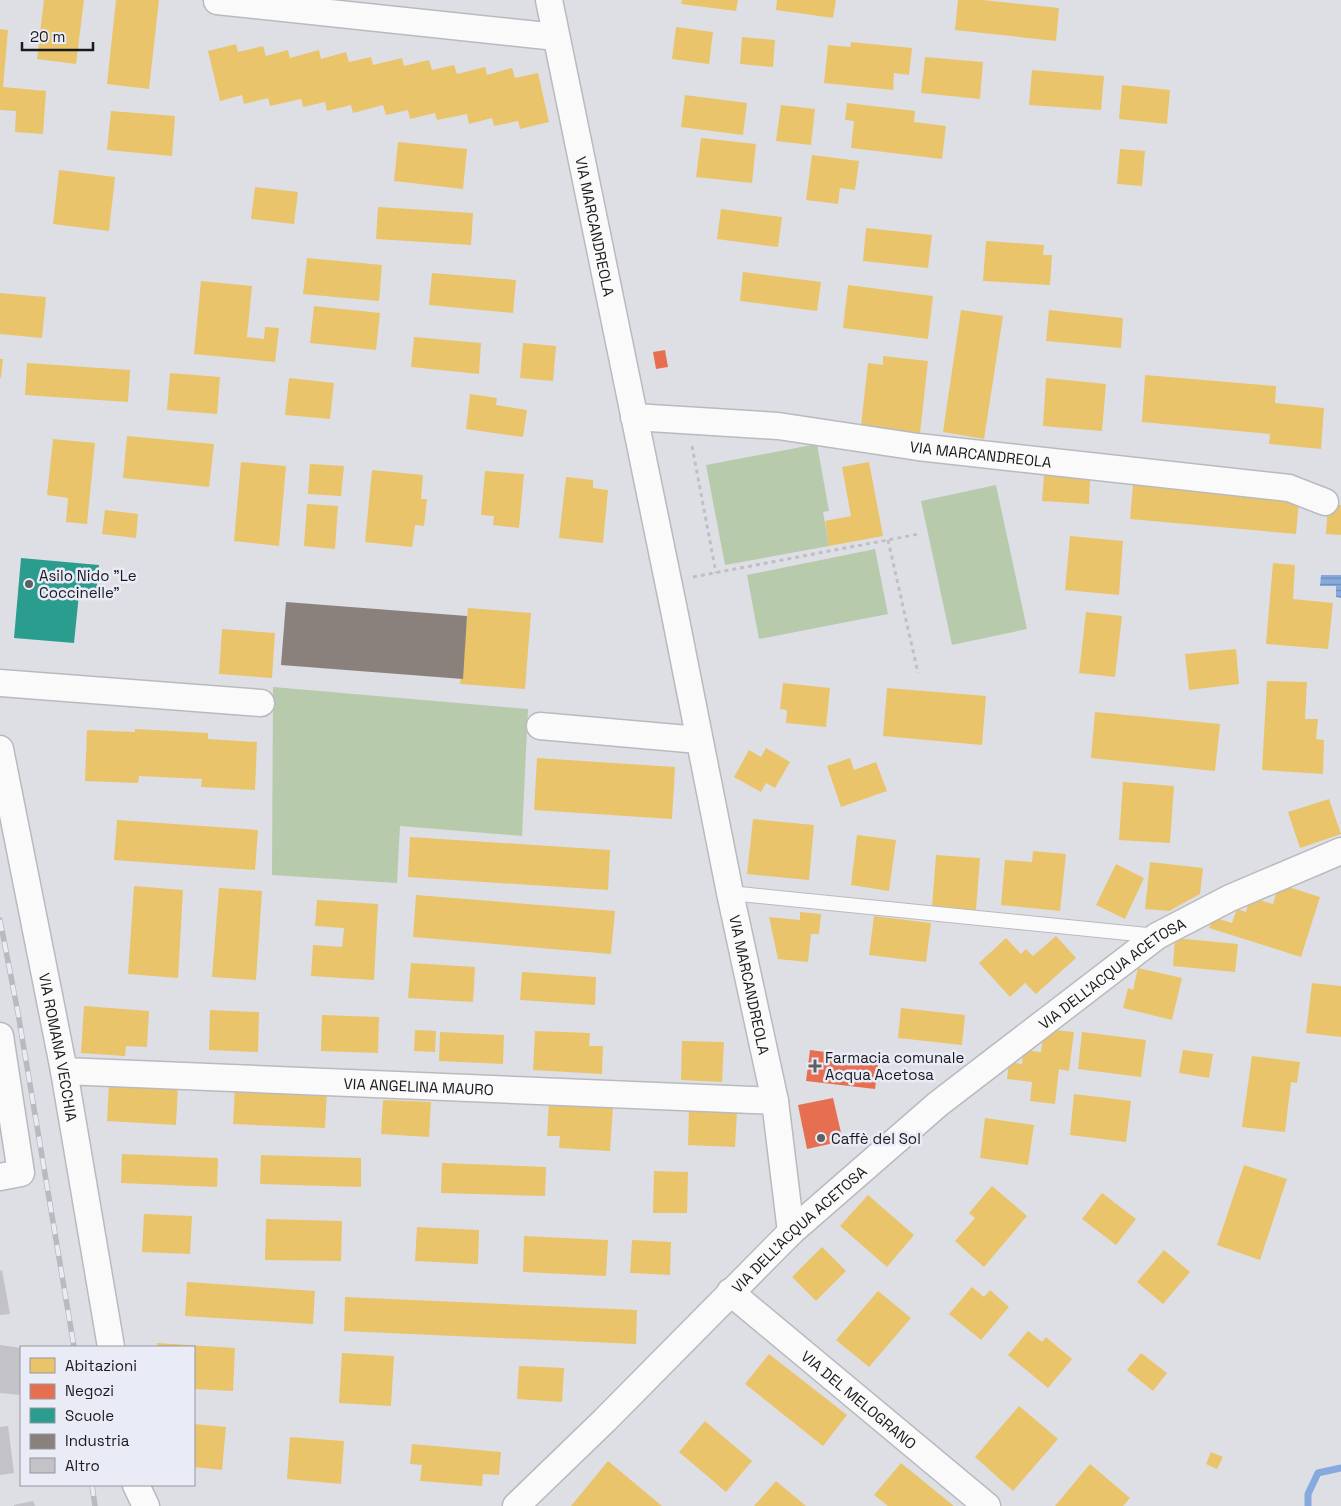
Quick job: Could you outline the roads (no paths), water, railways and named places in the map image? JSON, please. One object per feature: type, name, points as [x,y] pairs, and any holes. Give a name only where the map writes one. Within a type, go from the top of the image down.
[{"type":"street","name":"VIA MARCANDREOLA","points":[[548,0],[774,1102],[791,1232]]},
{"type":"street","points":[[217,1],[556,37]]},
{"type":"street","name":"VIA MARCANDREOLA","points":[[634,417],[778,426],[918,447],[1290,488],[1325,502]]},
{"type":"street","points":[[0,683],[261,703]]},
{"type":"street","points":[[540,726],[699,740]]},
{"type":"street","name":"VIA ROMANA VECCHIA","points":[[0,749],[64,1071],[111,1346]]},
{"type":"street","name":"VIA DELL'ACQUA ACETOSA","points":[[516,1506],[604,1422],[791,1232],[938,1104],[1157,936],[1230,898],[1341,851]]},
{"type":"street","points":[[0,1036],[11,1175]]},
{"type":"street","name":"VIA ANGELINA MAURO","points":[[64,1071],[774,1102]]},
{"type":"street","name":"VIA DEL MELOGRANO","points":[[730,1292],[987,1506]]},
{"type":"street","points":[[136,1486],[146,1506]]},
{"type":"lane","points":[[730,893],[1157,936]]},
{"type":"water","points":[[1321,575],[1341,575],[1341,598],[1336,597],[1336,586],[1320,586]]},
{"type":"waterway","points":[[1308,1506],[1308,1494],[1318,1473],[1341,1468]]},
{"type":"railway","points":[[0,920],[18,1013],[74,1346]]},
{"type":"railway","points":[[92,1486],[95,1506]]},
{"type":"place","name":"Asilo Nido \"Le Coccinelle\"","points":[[29,584]]},
{"type":"place","name":"Farmacia comunale Acqua Acetosa","points":[[815,1066]]},
{"type":"place","name":"Caffè del Sol","points":[[821,1138]]}]
